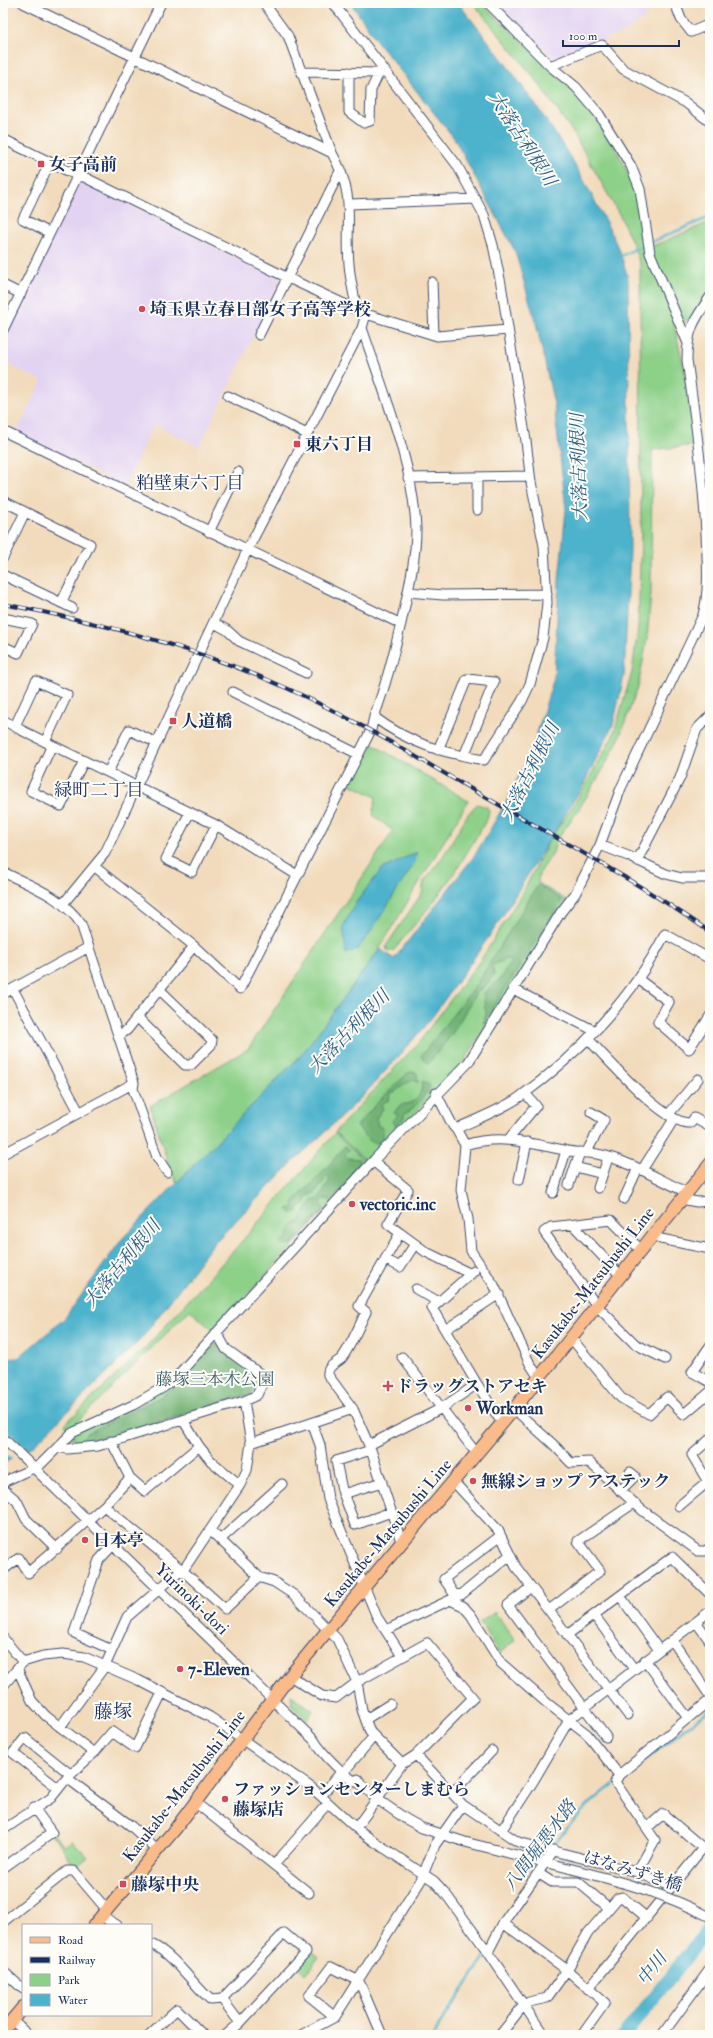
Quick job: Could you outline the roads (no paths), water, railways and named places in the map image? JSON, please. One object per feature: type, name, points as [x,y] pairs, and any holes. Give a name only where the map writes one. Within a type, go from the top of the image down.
[{"type":"main road","name":"Kasukabe-Matsubushi Line","points":[[101,1917],[158,1851],[196,1803],[290,1676],[401,1541],[514,1409],[710,1164]]},
{"type":"main road","points":[[3,2031],[22,2008]]},
{"type":"street","points":[[23,3],[332,153]]},
{"type":"street","points":[[3,330],[161,3]]},
{"type":"street","points":[[264,3],[288,36],[332,153],[341,169],[350,204],[349,264],[357,310]]},
{"type":"street","points":[[333,3],[382,73],[457,165],[484,215],[493,245],[526,441],[530,480],[544,546],[547,594],[543,638],[530,684],[522,701],[484,760],[423,746],[411,738],[396,733],[374,717]]},
{"type":"street","points":[[488,3],[550,66],[570,81],[598,114],[631,166],[640,189],[648,242],[654,267],[687,341]]},
{"type":"street","points":[[675,3],[681,19],[690,32],[710,24]]},
{"type":"street","points":[[550,66],[602,45],[623,69],[686,103],[710,122]]},
{"type":"street","points":[[302,72],[382,73]]},
{"type":"street","points":[[349,72],[349,112],[364,123],[370,121],[371,90],[382,73]]},
{"type":"street","points":[[3,139],[78,176],[84,177],[288,278],[366,314],[434,335],[508,330]]},
{"type":"street","points":[[50,162],[22,219],[50,232]]},
{"type":"street","points":[[259,335],[341,169]]},
{"type":"street","points":[[350,204],[476,199]]},
{"type":"street","points":[[432,282],[434,335]]},
{"type":"street","points":[[3,285],[21,294]]},
{"type":"street","points":[[3,1482],[34,1468],[46,1460],[72,1433],[133,1405],[164,1387],[177,1376],[436,1093],[468,1063],[512,989],[561,912],[575,894],[600,845],[621,788],[704,615],[708,578],[708,546],[703,483],[687,360],[687,341],[694,320],[710,297]]},
{"type":"street","points":[[63,904],[106,853],[247,550],[362,328],[366,314]]},
{"type":"street","points":[[95,867],[194,946],[240,989],[371,730],[384,690],[401,624],[416,554],[416,528],[402,449],[362,328]]},
{"type":"street","points":[[228,396],[307,434]]},
{"type":"street","points":[[3,431],[401,624]]},
{"type":"street","points":[[209,532],[238,472]]},
{"type":"street","points":[[408,478],[526,476],[530,480]]},
{"type":"street","points":[[477,477],[477,510]]},
{"type":"street","points":[[3,501],[90,544],[61,603]]},
{"type":"street","points":[[3,558],[25,512]]},
{"type":"street","points":[[3,575],[72,608]]},
{"type":"street","points":[[408,592],[443,595],[547,594]]},
{"type":"street","points":[[3,618],[32,624],[18,654],[3,646]]},
{"type":"street","points":[[214,623],[227,630],[239,641],[306,673]]},
{"type":"street","points":[[438,750],[467,679],[494,682],[464,756]]},
{"type":"street","points":[[15,726],[36,681],[67,696],[30,791],[61,806],[84,761]]},
{"type":"street","points":[[233,692],[358,754]]},
{"type":"street","points":[[637,861],[680,778],[697,729],[710,716]]},
{"type":"street","points":[[3,720],[48,744],[216,825],[297,875]]},
{"type":"street","points":[[108,772],[129,730],[157,743]]},
{"type":"street","points":[[190,812],[166,859],[192,872],[216,825]]},
{"type":"street","points":[[600,845],[666,874],[682,878],[710,878]]},
{"type":"street","points":[[3,872],[63,904],[74,914],[81,924],[134,1083],[132,1089],[158,1157],[167,1172]]},
{"type":"street","points":[[456,1129],[525,1093],[588,1039],[638,979],[653,957],[665,934],[710,959]]},
{"type":"street","points":[[119,1036],[138,1018],[194,946]]},
{"type":"street","points":[[3,994],[89,947]]},
{"type":"street","points":[[638,979],[669,1002],[658,1022],[689,1049],[710,1016]]},
{"type":"street","points":[[13,989],[79,1112]]},
{"type":"street","points":[[512,989],[595,1031]]},
{"type":"street","points":[[138,1018],[186,1065],[191,1065],[212,1045],[212,1040],[160,990]]},
{"type":"street","points":[[588,1039],[644,1095],[671,1117],[685,1124],[691,1123],[694,1118],[710,1127]]},
{"type":"street","points":[[624,1199],[671,1117],[698,1079]]},
{"type":"street","points":[[3,1154],[134,1083]]},
{"type":"street","points":[[436,1093],[453,1126],[465,1145],[461,1190],[468,1219],[471,1251],[479,1266],[499,1294],[530,1364],[539,1378]]},
{"type":"street","points":[[508,1140],[536,1106],[525,1093]]},
{"type":"street","points":[[569,1185],[575,1167],[604,1120],[591,1112]]},
{"type":"street","points":[[465,1145],[478,1141],[508,1140],[527,1142],[566,1151],[598,1154],[640,1169],[683,1196],[697,1202],[710,1201]]},
{"type":"street","points":[[519,1180],[527,1142]]},
{"type":"street","points":[[553,1193],[566,1151]]},
{"type":"street","points":[[598,1188],[608,1158]]},
{"type":"street","points":[[373,1161],[408,1190],[388,1224],[426,1252],[471,1274]]},
{"type":"street","points":[[575,1167],[603,1174]]},
{"type":"street","points":[[641,1250],[611,1220],[551,1227],[544,1232],[597,1306],[635,1344],[665,1359]]},
{"type":"street","points":[[573,1225],[621,1276]]},
{"type":"street","points":[[400,1233],[359,1306],[366,1312],[342,1358],[329,1368],[328,1372],[353,1409],[370,1447],[401,1541]]},
{"type":"street","points":[[653,1234],[661,1239],[710,1249]]},
{"type":"street","points":[[385,1259],[400,1267],[415,1244]]},
{"type":"street","points":[[479,1266],[432,1308],[502,1423]]},
{"type":"street","points":[[416,1289],[439,1302]]},
{"type":"street","points":[[445,1330],[499,1294]]},
{"type":"street","points":[[58,1447],[67,1449],[98,1446],[244,1401],[257,1395],[264,1380],[263,1376],[226,1349],[217,1333]]},
{"type":"street","points":[[571,1338],[621,1398],[650,1414],[667,1397],[684,1414],[710,1392]]},
{"type":"street","points":[[710,1346],[692,1372],[710,1382]]},
{"type":"street","points":[[402,1357],[477,1454]]},
{"type":"street","points":[[391,1512],[355,1525],[343,1494],[336,1461],[370,1447],[442,1408],[477,1384]]},
{"type":"street","points":[[60,1727],[105,1666],[127,1617],[182,1570],[240,1485],[248,1470],[251,1443],[244,1401]]},
{"type":"street","points":[[251,1443],[353,1409]]},
{"type":"street","points":[[514,1409],[555,1446],[571,1463],[589,1462],[634,1503],[698,1551],[705,1551],[710,1548]]},
{"type":"street","points":[[183,1420],[199,1446],[212,1461],[240,1485]]},
{"type":"street","points":[[312,1423],[320,1445],[328,1499],[377,1617],[402,1656]]},
{"type":"street","name":"Yurinoki-dori","points":[[3,1438],[272,1700],[314,1740],[320,1742],[344,1769],[358,1779],[360,1784],[377,1799]]},
{"type":"street","points":[[679,1506],[709,1481],[692,1455],[710,1439]]},
{"type":"street","points":[[111,1441],[130,1478],[145,1491],[199,1446]]},
{"type":"street","points":[[620,1491],[635,1476],[630,1472]]},
{"type":"street","points":[[3,1570],[19,1558],[28,1573],[88,1521],[130,1478]]},
{"type":"street","points":[[453,1481],[472,1500],[500,1536],[516,1567],[628,1715]]},
{"type":"street","points":[[343,1494],[382,1482]]},
{"type":"street","points":[[221,1539],[282,1484]]},
{"type":"street","points":[[3,1489],[16,1501],[26,1519],[57,1549]]},
{"type":"street","points":[[549,1610],[600,1570],[578,1541],[634,1503]]},
{"type":"street","points":[[104,1506],[182,1570],[225,1609],[259,1577]]},
{"type":"street","points":[[210,1530],[259,1577],[274,1582],[294,1595],[338,1639],[357,1682],[370,1732],[402,1764]]},
{"type":"street","points":[[500,1536],[444,1578],[454,1594],[461,1595],[510,1555]]},
{"type":"street","points":[[112,1650],[74,1633],[99,1560],[113,1545]]},
{"type":"street","points":[[567,1635],[672,1557],[710,1594]]},
{"type":"street","points":[[531,1587],[508,1605],[606,1738]]},
{"type":"street","points":[[620,1596],[659,1650]]},
{"type":"street","points":[[386,1630],[450,1600],[463,1606],[471,1615],[501,1664],[587,1734],[618,1775]]},
{"type":"street","points":[[501,1831],[534,1780],[569,1720],[710,1611]]},
{"type":"street","points":[[594,1614],[634,1669]]},
{"type":"street","points":[[696,1622],[710,1641]]},
{"type":"street","points":[[3,1638],[20,1665],[32,1701],[60,1727],[94,1753]]},
{"type":"street","points":[[672,1640],[710,1696]]},
{"type":"street","points":[[290,1676],[322,1696],[336,1698],[357,1682],[427,1643],[474,1698],[416,1755],[402,1764],[356,1828]]},
{"type":"street","points":[[3,1686],[20,1665],[43,1656],[63,1654],[84,1657],[138,1680],[162,1694],[210,1717],[243,1739],[325,1800],[356,1828],[424,1873],[445,1892],[488,1952],[544,2035]]},
{"type":"street","points":[[645,1660],[688,1718]]},
{"type":"street","points":[[3,1830],[51,1798],[69,1776],[94,1753],[112,1732],[135,1748],[162,1694]]},
{"type":"street","points":[[637,1872],[655,1840],[614,1782],[618,1775],[710,1700]]},
{"type":"street","points":[[366,1719],[390,1704]]},
{"type":"street","points":[[274,1866],[325,1800],[344,1769],[374,1736]]},
{"type":"street","points":[[58,1788],[13,1753],[25,1738],[158,1851]]},
{"type":"street","points":[[452,1793],[492,1751]]},
{"type":"street","points":[[416,1755],[463,1805],[518,1842],[637,1872],[672,1887]]},
{"type":"street","name":"はなみずき橋","points":[[377,1799],[406,1819],[441,1835],[647,1890],[671,1898],[710,1917]]},
{"type":"street","points":[[196,1803],[309,1893]]},
{"type":"street","points":[[301,2035],[335,2017],[421,1880],[435,1845],[441,1835],[463,1805]]},
{"type":"street","points":[[3,1868],[52,1833],[34,1808]]},
{"type":"street","points":[[588,1989],[703,1848],[664,1814],[647,1828]]},
{"type":"street","points":[[488,1952],[503,1923],[538,1873],[547,1863],[551,1850]]},
{"type":"street","points":[[3,1922],[67,1871],[74,1871],[101,1917],[115,1924]]},
{"type":"street","points":[[538,1873],[552,1882],[578,1882],[609,1908]]},
{"type":"street","points":[[500,2035],[523,2006],[529,2002],[546,1998],[567,1970],[588,1933],[618,1898],[622,1897],[647,1918]]},
{"type":"street","points":[[503,1923],[567,1970],[605,2003],[582,2035]]},
{"type":"street","points":[[152,1944],[163,1950],[196,1987],[211,2000],[222,1999],[284,1933],[306,1952],[240,2024],[226,2035]]},
{"type":"street","points":[[335,2017],[309,1996],[331,1967],[359,1981],[382,2035]]},
{"type":"street","points":[[662,2035],[710,1969]]},
{"type":"street","points":[[3,1971],[22,1988]]},
{"type":"street","points":[[222,1999],[240,2024]]},
{"type":"street","points":[[150,2035],[177,2009],[203,2035]]},
{"type":"street","points":[[12,2020],[28,2035]]},
{"type":"water","name":"大落古利根川","points":[[351,3],[458,3],[534,102],[584,181],[616,243],[628,279],[630,551],[624,676],[613,725],[582,787],[495,928],[433,1016],[358,1101],[293,1162],[213,1244],[142,1338],[34,1445],[3,1464],[3,1359],[18,1358],[65,1318],[122,1239],[302,1054],[380,949],[394,959],[475,855],[508,799],[532,749],[554,678],[559,580],[566,509],[554,404],[537,327],[515,251],[454,138],[379,44]]},
{"type":"water","points":[[417,852],[415,862],[370,933],[358,949],[346,954],[343,926],[357,901],[382,869]]},
{"type":"waterway","points":[[651,242],[710,217]]},
{"type":"waterway","points":[[621,256],[647,243]]},
{"type":"waterway","name":"八間堀悪水路","points":[[622,1778],[710,1709]]},
{"type":"waterway","name":"八間堀悪水路","points":[[552,1848],[580,1813],[614,1784]]},
{"type":"waterway","name":"中川","points":[[624,2035],[710,1927]]},
{"type":"waterway","name":"八間堀悪水路","points":[[433,2035],[486,1955]]},
{"type":"railway","points":[[3,604],[71,618],[138,635],[204,655],[297,693],[355,722],[576,849],[657,897],[710,932]]},
{"type":"place","name":"女子高前","points":[[41,164]]},
{"type":"place","name":"埼玉県立春日部女子高等学校","points":[[142,309]]},
{"type":"place","name":"東六丁目","points":[[297,444]]},
{"type":"place","name":"人道橋","points":[[173,721]]},
{"type":"place","name":"vectoric.inc","points":[[352,1204]]},
{"type":"place","name":"ドラッグストアセキ","points":[[388,1386]]},
{"type":"place","name":"Workman","points":[[468,1408]]},
{"type":"place","name":"無線ショップ アステック","points":[[473,1481]]},
{"type":"place","name":"日本亭","points":[[85,1540]]},
{"type":"place","name":"7-Eleven","points":[[180,1669]]},
{"type":"place","name":"ファッションセンターしまむら 藤塚店","points":[[225,1799]]},
{"type":"place","name":"藤塚中央","points":[[123,1884]]},
{"type":"district","name":"粕壁東六丁目","points":[[190,483]]},
{"type":"district","name":"緑町二丁目","points":[[99,790]]},
{"type":"district","name":"藤塚","points":[[113,1712]]},
{"type":"park label","name":"藤塚三本木公園","points":[[215,1379]]}]
